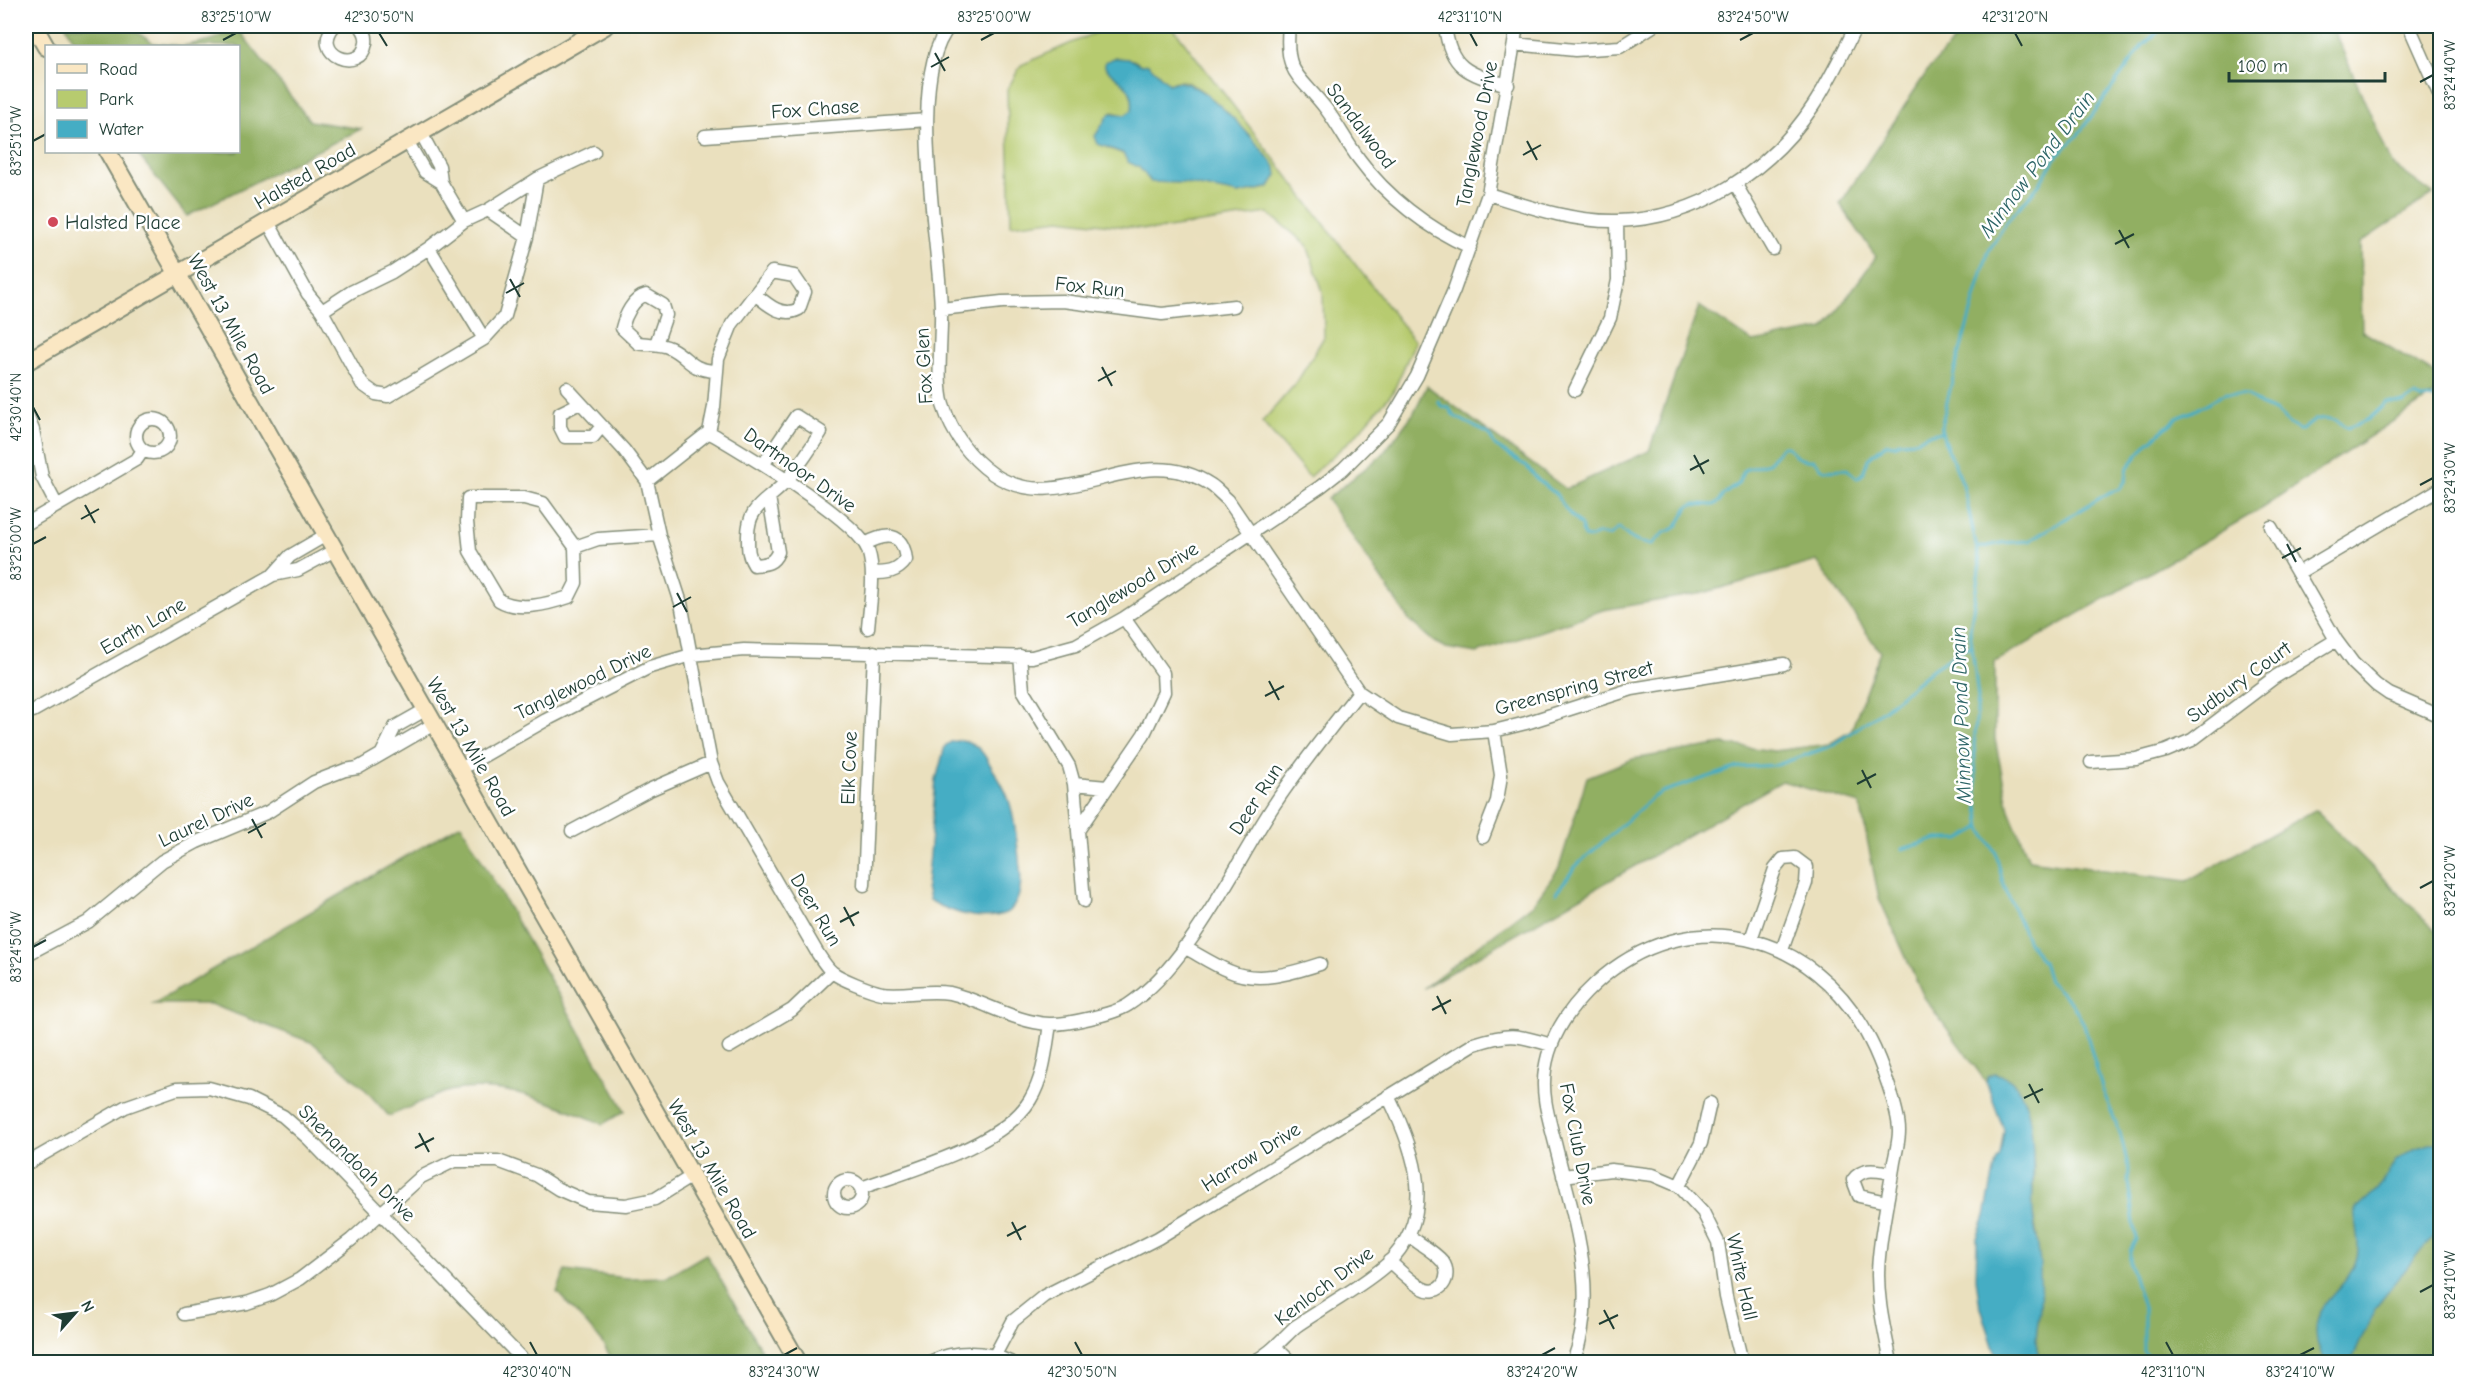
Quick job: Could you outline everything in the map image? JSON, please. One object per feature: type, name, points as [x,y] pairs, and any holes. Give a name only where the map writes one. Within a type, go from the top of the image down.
[{"type":"street","points":[[34,26],[45,45]]},
{"type":"street","points":[[334,26],[328,37],[330,49],[345,60],[358,57],[365,46],[366,34],[360,26]]},
{"type":"street","name":"Halsted Road","points":[[26,362],[605,26]]},
{"type":"street","name":"Fox Glen","points":[[950,26],[939,41],[934,57],[927,100],[927,120],[941,309],[942,404],[959,440],[972,456],[993,475],[1032,489],[1080,485],[1116,473],[1139,469],[1179,472],[1211,485],[1228,500],[1252,534]]},
{"type":"street","name":"Sandalwood","points":[[1289,26],[1289,51],[1295,75],[1325,108],[1376,181],[1414,213],[1453,239],[1470,247]]},
{"type":"street","points":[[1445,26],[1453,55],[1462,66],[1471,74],[1508,85]]},
{"type":"street","name":"Tanglewood Drive","points":[[459,770],[546,720],[650,667],[691,655],[744,650],[1032,657],[1076,645],[1124,618],[1320,488],[1343,469],[1389,423],[1417,376],[1454,290],[1488,194],[1517,26]]},
{"type":"street","points":[[1514,44],[1575,51],[1620,47],[1653,26]]},
{"type":"street","points":[[1488,194],[1550,213],[1617,221],[1660,215],[1710,199],[1736,185],[1786,140],[1813,106],[1857,26]]},
{"type":"street","points":[[2409,26],[2440,96]]},
{"type":"street","name":"Fox Chase","points":[[705,136],[927,120]]},
{"type":"street","points":[[414,137],[425,172],[441,182],[464,221]]},
{"type":"street","points":[[322,311],[351,292],[392,272],[429,248],[464,221],[488,210],[537,178],[594,152]]},
{"type":"street","name":"West 13 Mile Road","points":[[109,153],[798,1362]]},
{"type":"street","points":[[268,222],[308,294],[322,311],[362,384],[376,394],[388,396],[484,339],[505,316],[527,237],[537,178]]},
{"type":"street","points":[[1736,185],[1773,249]]},
{"type":"street","points":[[488,210],[527,237]]},
{"type":"street","points":[[1575,390],[1610,318],[1618,280],[1617,221]]},
{"type":"street","points":[[429,248],[484,339]]},
{"type":"street","points":[[567,388],[624,450],[647,482],[709,432],[714,407],[718,359],[732,324],[755,294]]},
{"type":"street","name":"Fox Run","points":[[941,309],[1002,303],[1063,302],[1162,314],[1234,306]]},
{"type":"street","points":[[657,344],[671,348],[690,364],[705,370],[716,371]]},
{"type":"street","points":[[580,403],[560,413],[560,427],[565,436],[593,437],[602,426]]},
{"type":"street","points":[[26,413],[33,430],[42,477],[57,506]]},
{"type":"street","points":[[763,465],[796,416],[821,432],[787,481],[753,511],[748,528],[749,557],[754,566],[768,564],[775,559],[777,552],[777,539],[769,497]]},
{"type":"street","name":"Dartmoor Drive","points":[[709,432],[763,465],[841,519],[865,544]]},
{"type":"street","points":[[26,524],[136,459],[143,450]]},
{"type":"street","name":"Deer Run","points":[[647,482],[659,535],[681,603],[711,763],[718,782],[819,954],[832,972],[882,993],[935,990],[962,996],[1016,1018],[1050,1024],[1073,1023],[1127,1006],[1160,978],[1184,947],[1228,882],[1272,808],[1307,758],[1359,692]]},
{"type":"street","points":[[2298,573],[2440,489]]},
{"type":"street","points":[[468,498],[524,498],[543,503],[575,547],[576,583],[569,597],[542,605],[505,604],[499,600],[470,551],[467,522],[468,498]]},
{"type":"street","points":[[2271,527],[2336,640],[2353,663],[2376,686],[2403,701],[2440,716]]},
{"type":"street","name":"Greenspring Street","points":[[1252,534],[1359,692],[1398,718],[1452,734],[1494,731],[1632,689],[1784,664]]},
{"type":"street","name":"Earth Lane","points":[[273,575],[290,556],[326,535]]},
{"type":"street","points":[[575,547],[598,539],[659,535]]},
{"type":"street","points":[[868,628],[872,573],[865,544],[886,535],[894,537],[901,543],[906,560],[900,568],[888,573],[872,573]]},
{"type":"street","name":"Earth Lane","points":[[33,711],[273,575],[298,570],[335,550]]},
{"type":"street","points":[[1079,829],[1144,734],[1164,692],[1163,673],[1124,618]]},
{"type":"street","name":"Sudbury Court","points":[[2091,762],[2136,759],[2166,751],[2192,740],[2275,677],[2336,640]]},
{"type":"street","name":"Elk Cove","points":[[864,885],[874,652]]},
{"type":"street","points":[[1020,656],[1023,690],[1069,766],[1074,783],[1084,901]]},
{"type":"street","name":"Laurel Drive","points":[[26,955],[88,922],[162,861],[197,842],[268,813],[314,782],[345,770],[358,768],[381,754],[430,717]]},
{"type":"street","points":[[1483,837],[1497,801],[1501,775],[1494,731]]},
{"type":"street","points":[[572,831],[649,790],[711,763]]},
{"type":"street","points":[[1074,783],[1107,787]]},
{"type":"street","points":[[1751,939],[1775,869],[1783,859],[1795,858],[1807,867],[1806,883],[1782,950]]},
{"type":"street","name":"Fox Club Drive","points":[[1573,1362],[1584,1326],[1586,1289],[1581,1253],[1544,1099],[1545,1072],[1551,1045],[1570,1008],[1615,967],[1658,945],[1685,936],[1751,939],[1782,950],[1821,975],[1844,998],[1856,1012],[1872,1043],[1888,1084],[1899,1130],[1878,1260],[1881,1316],[1892,1362]]},
{"type":"street","points":[[1184,947],[1231,972],[1259,976],[1286,975],[1320,964]]},
{"type":"street","points":[[729,1047],[792,1010],[832,972]]},
{"type":"street","points":[[861,1188],[939,1160],[998,1132],[1010,1122],[1030,1100],[1034,1091],[1044,1064],[1050,1024]]},
{"type":"street","name":"Harrow Drive","points":[[995,1355],[1012,1321],[1044,1296],[1158,1238],[1474,1044],[1503,1035],[1529,1038],[1551,1045]]},
{"type":"street","name":"Shenandoah Drive","points":[[26,1164],[125,1107],[176,1089],[209,1088],[249,1099],[282,1116],[308,1138],[525,1362]]},
{"type":"street","name":"Kenloch Drive","points":[[1253,1362],[1276,1348],[1295,1327],[1389,1261],[1409,1236],[1417,1204],[1416,1172],[1406,1132],[1388,1096]]},
{"type":"street","points":[[1679,1186],[1701,1143],[1710,1103]]},
{"type":"street","points":[[184,1314],[230,1307],[270,1295],[322,1264],[421,1177],[454,1161],[498,1161],[536,1176],[588,1202],[626,1205],[655,1199],[692,1176]]},
{"type":"street","name":"White Hall","points":[[1563,1176],[1611,1170],[1653,1175],[1679,1186],[1703,1212],[1718,1242],[1726,1297],[1742,1362]]},
{"type":"street","points":[[1887,1203],[1859,1196],[1853,1180],[1868,1170],[1892,1173]]},
{"type":"street","points":[[1389,1261],[1423,1289],[1431,1291],[1439,1288],[1446,1281],[1447,1270],[1441,1260],[1409,1236]]},
{"type":"street","points":[[1276,1348],[1291,1362]]},
{"type":"street","points":[[930,1362],[941,1357],[965,1354],[995,1355],[1010,1362]]},
{"type":"green space","points":[[66,26],[128,26],[153,43],[172,45],[76,45]]},
{"type":"green space","points":[[1110,26],[1172,26],[1415,342],[1393,392],[1355,436],[1309,477],[1262,422],[1297,382],[1324,337],[1323,292],[1307,245],[1268,213],[1154,230],[1060,219],[1011,225],[1007,90],[1021,65]],"holes":[[[1114,58],[1134,60],[1141,65],[1148,64],[1169,84],[1183,81],[1220,105],[1276,168],[1268,188],[1239,194],[1184,183],[1151,182],[1139,167],[1128,162],[1123,154],[1098,144],[1095,136],[1110,114],[1113,112],[1125,115],[1132,110],[1129,91],[1122,81],[1107,69],[1105,62]]]},
{"type":"green space","points":[[1974,26],[2332,26],[2392,164],[2433,194],[2360,243],[2362,331],[2440,377],[2440,390],[2262,508],[1995,662],[1995,739],[2009,810],[2029,860],[2187,881],[2315,810],[2440,935],[2440,1362],[2039,1362],[2036,1342],[2040,1288],[2037,1235],[2032,1209],[2034,1168],[2025,1101],[2014,1084],[1994,1073],[1988,1076],[1986,1082],[1924,997],[1879,898],[1860,804],[1782,781],[1423,988],[1533,904],[1559,868],[1587,777],[1633,759],[1723,744],[1774,751],[1829,744],[1851,731],[1880,652],[1817,561],[1703,593],[1603,610],[1477,653],[1446,648],[1434,642],[1409,620],[1327,499],[1382,455],[1413,414],[1427,386],[1566,489],[1649,451],[1699,306],[1753,342],[1824,329],[1876,257],[1840,204],[1928,70],[1958,36]]},
{"type":"green space","points":[[237,28],[310,121],[361,129],[187,216],[137,153],[240,153],[240,45],[188,45],[212,40]]},
{"type":"green space","points":[[461,824],[625,1111],[603,1124],[549,1102],[512,1092],[474,1088],[447,1092],[389,1116],[363,1087],[313,1043],[210,1004],[153,1004]]},
{"type":"green space","points":[[706,1254],[768,1362],[614,1362],[599,1338],[557,1292],[565,1271],[627,1278],[667,1277]]},
{"type":"water","points":[[1114,58],[1130,59],[1141,65],[1148,64],[1169,84],[1181,82],[1211,98],[1243,128],[1276,168],[1277,175],[1270,187],[1239,194],[1184,183],[1151,182],[1139,167],[1128,162],[1123,153],[1098,144],[1095,136],[1110,113],[1125,115],[1132,110],[1131,95],[1128,89],[1105,67],[1105,62]]},
{"type":"water","points":[[962,740],[973,744],[985,756],[1009,799],[1021,882],[1015,904],[1010,911],[1001,915],[980,917],[958,913],[929,900],[926,887],[936,780],[945,746]]},
{"type":"water","points":[[1994,1073],[2010,1080],[2021,1094],[2028,1112],[2032,1133],[2033,1213],[2040,1267],[2040,1303],[2036,1332],[2039,1362],[1998,1362],[1979,1301],[1976,1278],[1977,1238],[1985,1216],[2004,1130],[1986,1082],[1988,1076]]},
{"type":"water","points":[[2430,1144],[2440,1144],[2440,1231],[2424,1246],[2376,1307],[2351,1362],[2326,1362],[2318,1344],[2316,1327],[2323,1306],[2344,1282],[2356,1261],[2358,1248],[2356,1209],[2381,1186],[2396,1160],[2413,1149]]},
{"type":"waterway","name":"Minnow Pond Drain","points":[[2152,1362],[2144,1351],[2144,1311],[2130,1263],[2130,1251],[2136,1239],[2128,1182],[2129,1170],[2120,1133],[2102,1088],[2084,1024],[2071,1002],[2049,981],[2043,962],[2028,942],[2003,883],[1996,853],[1981,829],[1974,745],[1978,698],[1970,630],[1980,563],[1963,484],[1944,440],[1941,427],[1988,252],[2008,220],[2039,185],[2055,158],[2077,136],[2143,45],[2159,31],[2161,26]]},
{"type":"waterway","points":[[1978,548],[2029,541],[2110,492],[2120,489],[2126,480],[2128,467],[2147,444],[2177,418],[2225,393],[2247,395],[2262,406],[2277,412],[2299,430],[2315,420],[2325,418],[2335,420],[2348,428],[2369,419],[2386,403],[2404,403],[2415,396],[2422,399],[2440,397]]},
{"type":"waterway","points":[[1438,401],[1442,407],[1449,408],[1454,416],[1489,434],[1495,446],[1526,466],[1538,480],[1556,494],[1581,526],[1584,537],[1591,538],[1598,534],[1610,536],[1619,528],[1634,540],[1647,544],[1652,544],[1664,533],[1677,527],[1688,507],[1694,504],[1714,505],[1720,501],[1723,495],[1738,484],[1744,470],[1768,463],[1783,446],[1789,448],[1799,458],[1814,460],[1824,470],[1847,469],[1857,478],[1863,474],[1868,459],[1886,444],[1895,445],[1899,442],[1917,441],[1926,435],[1942,432]]},
{"type":"waterway","points":[[1556,893],[1576,866],[1652,798],[1662,792],[1739,767],[1777,765],[1831,746],[1882,711],[1934,668],[1972,646]]},
{"type":"waterway","points":[[1902,849],[1937,839],[1960,839],[1981,827]]},
{"type":"place","name":"Halsted Place","points":[[53,222]]}]
